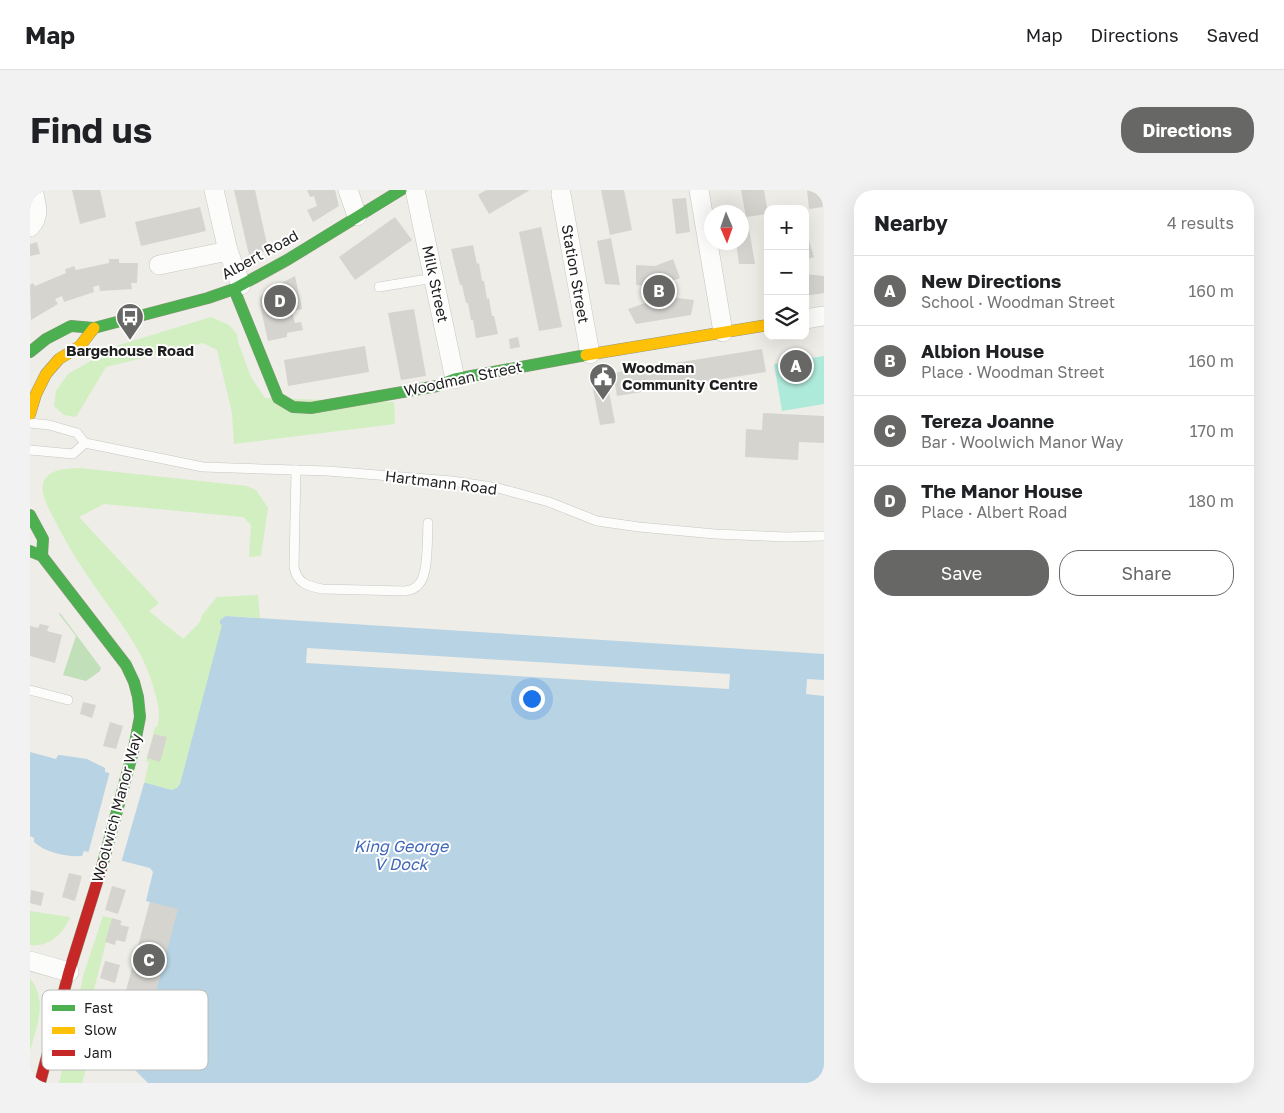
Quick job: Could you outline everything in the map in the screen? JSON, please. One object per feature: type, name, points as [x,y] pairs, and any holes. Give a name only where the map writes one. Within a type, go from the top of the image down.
[{"type":"main road","name":"Albert Road","points":[[94,328],[208,298],[238,287],[287,260],[401,190]]},
{"type":"main road","name":"Woodman Street","points":[[238,287],[278,398],[286,405],[295,408],[311,408],[437,386],[455,379],[590,354],[764,326]]},
{"type":"main road","points":[[30,352],[46,339],[71,326],[94,328]]},
{"type":"main road","points":[[30,414],[36,394],[46,374],[59,359],[80,346],[94,328]]},
{"type":"main road","points":[[30,515],[43,539],[42,556]]},
{"type":"main road","name":"Woolwich Manor Way","points":[[30,551],[42,556],[118,652],[131,673],[138,697],[140,717],[134,748],[98,883],[64,990]]},
{"type":"main road","name":"Woolwich Manor Way","points":[[40,1083],[43,1070]]},
{"type":"street","points":[[30,227],[36,219],[37,210],[33,190]]},
{"type":"street","points":[[214,190],[238,287]]},
{"type":"street","points":[[348,190],[357,216]]},
{"type":"street","name":"Milk Street","points":[[415,190],[455,379]]},
{"type":"street","points":[[699,190],[723,332]]},
{"type":"street","name":"Station Street","points":[[561,194],[590,354]]},
{"type":"street","points":[[159,265],[228,251]]},
{"type":"street","points":[[809,318],[824,316]]},
{"type":"street","points":[[30,961],[69,972]]},
{"type":"lane","points":[[379,287],[434,278]]},
{"type":"lane","name":"Hartmann Road","points":[[30,424],[49,425],[77,433],[85,442],[203,467],[328,471],[442,480],[498,488],[549,502],[597,521],[639,527],[769,536],[824,536]]},
{"type":"lane","points":[[30,450],[73,454],[85,442]]},
{"type":"lane","points":[[296,470],[294,567],[296,576],[313,587],[322,589],[405,591],[413,589],[420,584],[424,575],[428,523]]},
{"type":"lane","points":[[30,690],[68,700]]},
{"type":"green space","points":[[211,317],[229,325],[237,334],[238,342],[251,377],[265,398],[394,402],[395,424],[234,444],[232,413],[217,350],[203,343],[106,367],[76,417],[64,415],[54,406],[56,391],[68,374],[89,362],[106,349]]},
{"type":"green space","points":[[824,356],[824,404],[782,411],[774,364]]},
{"type":"green space","points":[[80,468],[247,486],[256,490],[268,508],[261,556],[249,557],[251,525],[243,517],[104,504],[79,517],[159,603],[149,611],[183,639],[200,622],[202,615],[217,597],[258,595],[260,618],[227,616],[223,625],[180,784],[173,790],[144,783],[149,762],[146,761],[155,727],[157,727],[159,714],[155,693],[144,661],[136,646],[74,555],[44,497],[42,487],[48,475],[61,470]]},
{"type":"green space","points":[[60,613],[101,668],[100,671],[86,681],[63,675],[76,636]]},
{"type":"green space","points":[[30,911],[70,917],[60,934],[50,942],[30,945]]},
{"type":"green space","points":[[103,916],[112,918],[94,990],[80,990]]},
{"type":"green space","points":[[30,978],[39,996],[40,1005],[38,1023],[30,1051]]},
{"type":"green space","points":[[62,1070],[85,1070],[82,1083],[59,1083]]},
{"type":"water","name":"King George V Dock","points":[[226,616],[824,654],[824,1083],[148,1083],[135,1070],[208,1070],[208,990],[126,990],[150,902],[146,901],[153,872],[150,868],[84,851],[82,856],[57,854],[44,849],[34,842],[34,838],[30,836],[30,752],[56,759],[60,755],[87,759],[105,768],[105,772],[172,790],[177,788],[180,784],[222,625],[220,620]]},
{"type":"pier","points":[[307,648],[730,674],[729,689],[306,663]]},
{"type":"pier","points":[[807,679],[824,680],[824,696],[806,694]]},
{"type":"pier","points":[[110,771],[145,780],[121,863],[88,854]]},
{"type":"building","points":[[72,190],[100,190],[106,217],[80,224]]},
{"type":"building","points":[[234,190],[255,190],[268,249],[254,258],[249,255]]},
{"type":"building","points":[[307,190],[335,190],[339,206],[313,222],[307,210],[317,206],[314,196],[310,197]]},
{"type":"building","points":[[486,190],[530,190],[489,214],[478,195]]},
{"type":"building","points":[[601,190],[624,190],[632,230],[610,235]]},
{"type":"building","points":[[741,190],[764,190],[766,205],[764,205],[764,215],[749,217],[749,205],[744,205]]},
{"type":"building","points":[[807,190],[821,190],[823,207],[809,209]]},
{"type":"building","points":[[686,198],[690,232],[676,234],[672,199]]},
{"type":"building","points":[[200,207],[206,231],[141,246],[135,222]]},
{"type":"building","points":[[395,217],[412,240],[355,280],[339,257]]},
{"type":"building","points":[[541,227],[562,327],[539,331],[519,232]]},
{"type":"building","points":[[749,229],[755,264],[739,264],[737,250],[749,250]]},
{"type":"building","points":[[611,238],[620,285],[605,284],[597,241]]},
{"type":"building","points":[[809,240],[814,257],[809,259]]},
{"type":"building","points":[[37,242],[40,254],[30,256],[30,244]]},
{"type":"building","points":[[473,245],[498,334],[476,338],[473,320],[471,320],[462,285],[460,285],[451,249]]},
{"type":"building","points":[[109,259],[119,259],[119,263],[138,263],[137,283],[131,283],[132,289],[100,291],[99,285],[93,287],[94,292],[64,302],[62,296],[55,299],[58,304],[31,320],[30,285],[33,283],[35,286],[66,273],[65,269],[74,266],[76,270],[109,263]]},
{"type":"building","points":[[673,259],[680,278],[667,283],[669,297],[694,300],[691,315],[636,324],[628,309],[651,301],[650,286],[636,285],[636,265],[655,266]]},
{"type":"building","points":[[809,274],[824,276],[824,293],[809,295]]},
{"type":"building","points":[[295,276],[302,309],[292,311],[295,323],[301,322],[303,330],[287,333],[287,337],[268,341],[260,298],[266,291]]},
{"type":"building","points":[[414,309],[426,376],[401,380],[388,313]]},
{"type":"building","points":[[518,337],[520,347],[510,349],[509,339]]},
{"type":"building","points":[[365,346],[369,372],[288,386],[284,360]]},
{"type":"building","points":[[762,349],[766,372],[617,396],[613,373]]},
{"type":"building","name":"Woodman Community Centre","points":[[606,376],[615,423],[600,425],[591,379]]},
{"type":"building","points":[[763,413],[824,416],[824,443],[799,442],[798,460],[745,457],[746,429],[762,430]]},
{"type":"building","points":[[40,624],[49,626],[47,631],[62,635],[55,663],[30,656],[30,626],[38,628]]},
{"type":"building","points":[[83,702],[96,705],[92,718],[80,714]]},
{"type":"building","points":[[110,722],[123,726],[116,749],[103,746]]},
{"type":"building","points":[[154,734],[167,737],[160,762],[147,758]]},
{"type":"building","points":[[69,873],[82,876],[75,901],[62,897]]},
{"type":"building","points":[[112,886],[126,890],[118,914],[105,910]]},
{"type":"building","points":[[31,890],[44,893],[41,906],[30,903]]},
{"type":"building","points":[[150,902],[178,909],[156,990],[126,990]]},
{"type":"building","points":[[112,918],[122,921],[120,925],[129,927],[125,942],[116,940],[115,945],[105,942]]},
{"type":"building","points":[[105,961],[120,965],[115,983],[100,978]]},
{"type":"traffic: fast","points":[[30,352],[46,339],[71,326],[94,328],[208,298],[234,289],[287,260],[401,190]]},
{"type":"traffic: fast","points":[[234,289],[278,398],[293,407],[311,408],[437,386],[455,379],[586,355]]},
{"type":"traffic: fast","points":[[30,515],[43,539],[42,556]]},
{"type":"traffic: fast","points":[[30,551],[42,556],[126,665],[134,682],[138,697],[140,717],[134,748],[103,863]]},
{"type":"traffic: slow","points":[[586,355],[764,326]]},
{"type":"traffic: slow","points":[[30,414],[36,394],[46,374],[59,359],[80,346],[94,328]]},
{"type":"traffic: jam","points":[[64,990],[103,863]]},
{"type":"traffic: jam","points":[[40,1083],[43,1070]]},
{"type":"place","name":"Albion House","points":[[659,291]]},
{"type":"place","name":"The Manor House","points":[[280,301]]},
{"type":"place","name":"Bargehouse Road","points":[[130,341]]},
{"type":"place","name":"New Directions","points":[[796,366]]},
{"type":"place","name":"Woodman Community Centre","points":[[603,401]]},
{"type":"place","name":"Tereza Joanne","points":[[149,960]]}]
